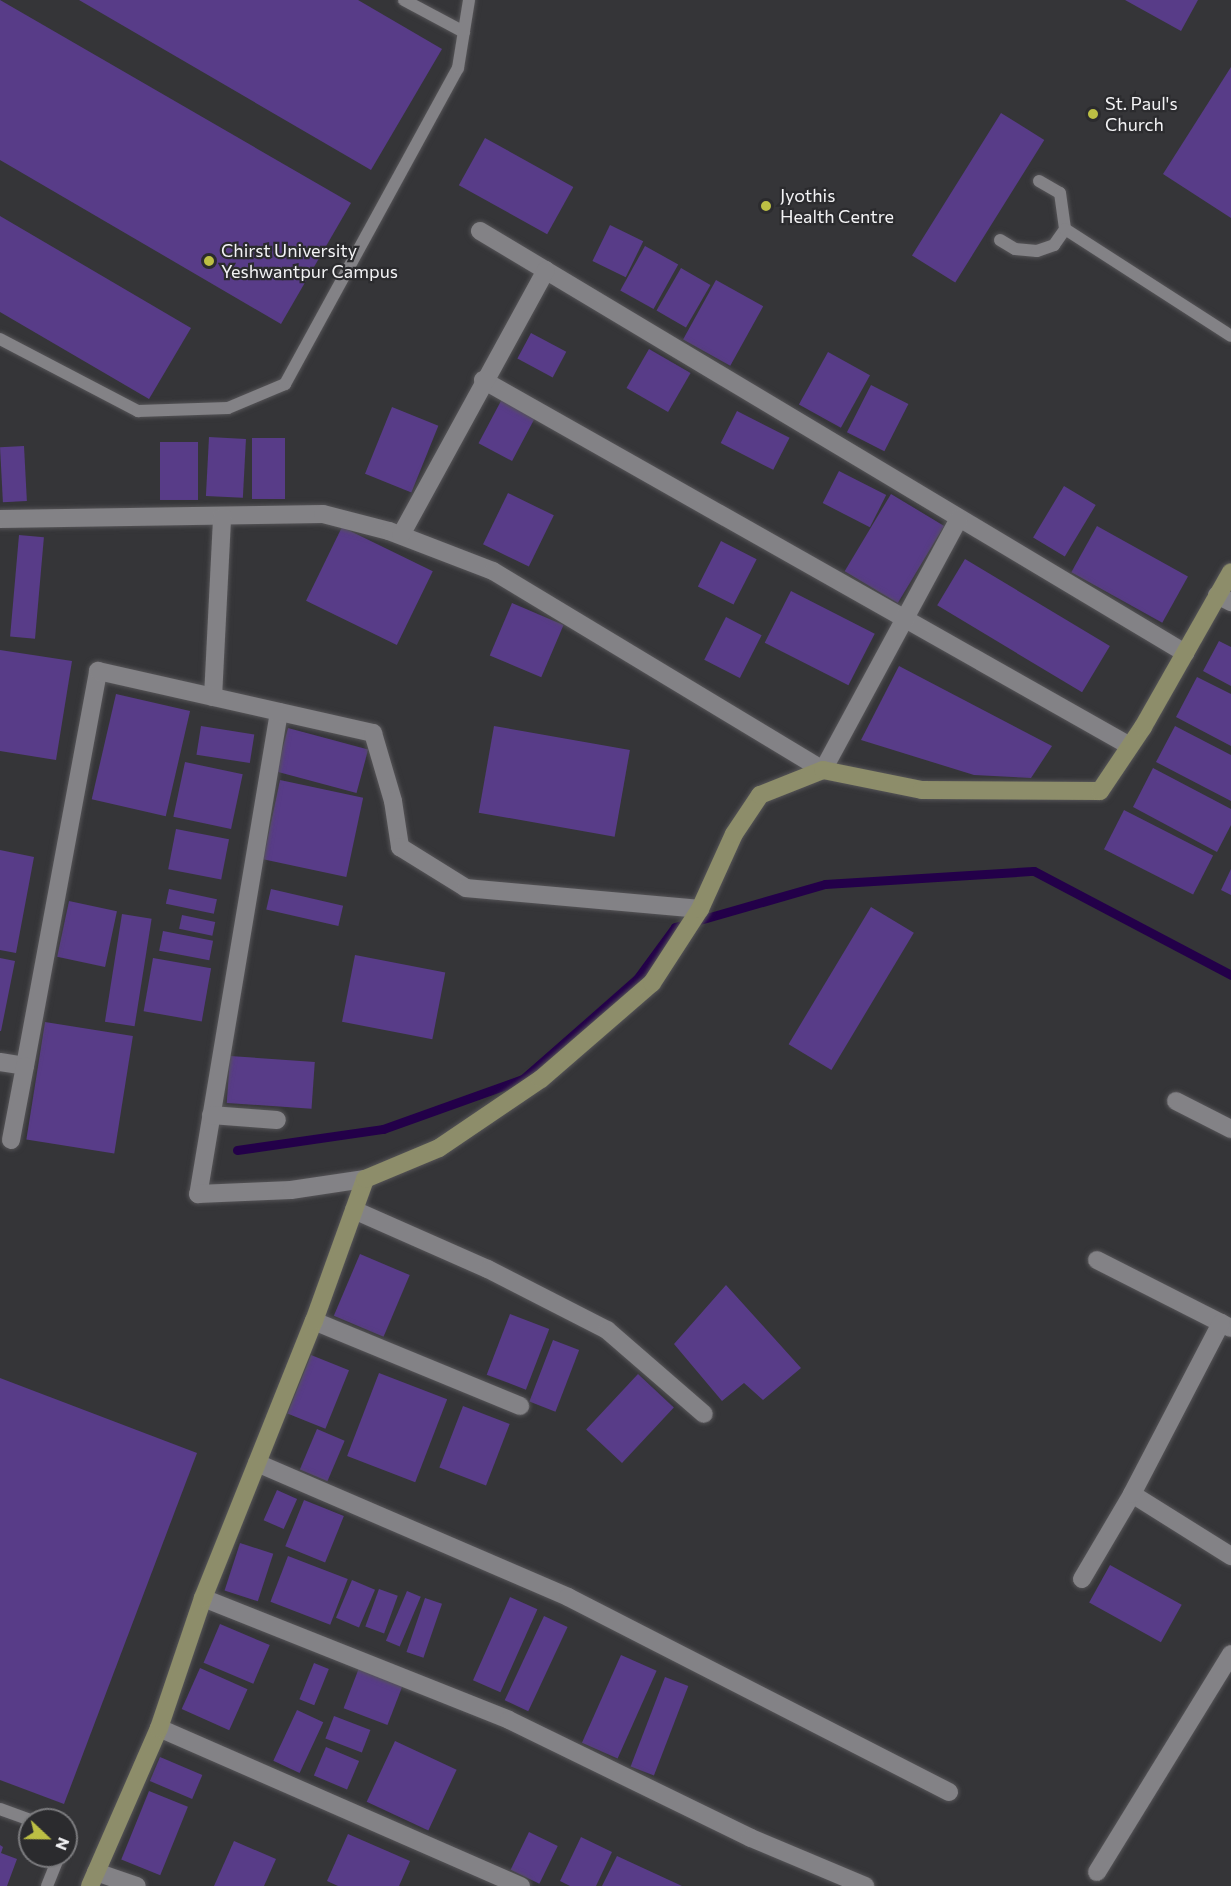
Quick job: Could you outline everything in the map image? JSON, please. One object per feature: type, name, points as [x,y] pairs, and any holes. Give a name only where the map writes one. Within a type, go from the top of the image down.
[{"type":"street","points":[[480,231],[1185,653]]},
{"type":"street","points":[[401,535],[483,380],[546,270]]},
{"type":"street","points":[[483,380],[1130,746]]},
{"type":"street","points":[[0,519],[323,514],[401,535],[493,571],[823,770],[922,790],[1100,791],[1130,746],[1185,653],[1224,598],[1231,572]]},
{"type":"street","points":[[213,697],[222,517]]},
{"type":"street","points":[[279,712],[198,1194],[291,1190],[365,1179],[439,1148],[541,1079],[652,982],[700,909],[734,834],[760,795],[823,770],[959,518]]},
{"type":"street","points":[[11,1140],[98,671],[373,733],[393,801],[400,847],[466,888],[700,909]]},
{"type":"street","points":[[0,1062],[25,1066]]},
{"type":"street","points":[[1176,1101],[1231,1129]]},
{"type":"street","points":[[211,1115],[277,1120]]},
{"type":"street","points":[[137,1886],[93,1879],[159,1728],[203,1598],[315,1321],[365,1179]]},
{"type":"street","points":[[354,1210],[488,1269],[607,1330],[704,1414]]},
{"type":"street","points":[[1082,1579],[1226,1326],[1097,1260]]},
{"type":"street","points":[[315,1321],[520,1406]]},
{"type":"street","points":[[257,1463],[568,1597],[949,1792]]},
{"type":"street","points":[[1132,1494],[1231,1556]]},
{"type":"street","points":[[203,1598],[509,1720],[751,1838],[865,1886]]},
{"type":"street","points":[[1097,1872],[1231,1654]]},
{"type":"street","points":[[159,1728],[521,1886]]},
{"type":"lane","points":[[404,0],[464,32]]},
{"type":"lane","points":[[0,339],[138,411],[228,408],[285,384],[458,68],[469,0]]},
{"type":"lane","points":[[1000,240],[1015,249],[1037,251],[1054,245],[1065,229],[1060,193],[1039,181]]},
{"type":"lane","points":[[1065,229],[1231,336]]},
{"type":"lane","points":[[0,1809],[18,1816]]},
{"type":"lane","points":[[47,1886],[54,1868]]},
{"type":"building","points":[[0,0],[351,203],[281,324],[0,160]]},
{"type":"building","points":[[79,0],[358,0],[442,49],[371,170]]},
{"type":"building","points":[[1125,0],[1198,0],[1181,31]]},
{"type":"building","points":[[1231,67],[1231,218],[1163,174]]},
{"type":"building","points":[[1001,113],[1044,140],[955,282],[912,255]]},
{"type":"building","points":[[485,138],[573,187],[547,234],[459,185]]},
{"type":"building","points":[[0,216],[191,328],[149,399],[0,312]]},
{"type":"building","points":[[610,225],[643,241],[626,277],[592,261]]},
{"type":"building","points":[[645,246],[678,264],[654,309],[620,291]]},
{"type":"building","points":[[681,268],[710,285],[686,327],[656,310]]},
{"type":"building","points":[[716,280],[763,306],[730,366],[683,339]]},
{"type":"building","points":[[531,333],[566,352],[553,377],[517,359]]},
{"type":"building","points":[[649,349],[691,373],[668,412],[626,388]]},
{"type":"building","points":[[828,352],[870,375],[841,428],[799,404]]},
{"type":"building","points":[[871,385],[908,404],[884,451],[847,432]]},
{"type":"building","points":[[502,399],[536,417],[512,461],[479,443]]},
{"type":"building","points":[[392,407],[438,426],[411,492],[365,474]]},
{"type":"building","points":[[737,411],[790,438],[773,470],[721,443]]},
{"type":"building","points":[[209,437],[246,439],[243,498],[206,496]]},
{"type":"building","points":[[252,438],[285,438],[285,499],[252,499]]},
{"type":"building","points":[[160,442],[198,442],[198,500],[160,500]]},
{"type":"building","points":[[24,446],[27,501],[3,502],[0,447]]},
{"type":"building","points":[[839,471],[886,495],[870,527],[823,503]]},
{"type":"building","points":[[1064,486],[1096,505],[1065,556],[1033,537]]},
{"type":"building","points":[[508,493],[554,515],[529,567],[483,544]]},
{"type":"building","points":[[891,494],[944,526],[898,603],[845,571]]},
{"type":"building","points":[[1097,526],[1188,576],[1162,623],[1071,572]]},
{"type":"building","points":[[342,527],[433,571],[397,645],[306,601]]},
{"type":"building","points":[[19,535],[44,537],[35,639],[10,637]]},
{"type":"building","points":[[721,541],[757,559],[733,605],[698,586]]},
{"type":"building","points":[[965,559],[1110,646],[1082,692],[937,605]]},
{"type":"building","points":[[791,591],[875,634],[848,685],[765,643]]},
{"type":"building","points":[[512,603],[564,625],[541,677],[490,655]]},
{"type":"building","points":[[726,617],[762,635],[740,678],[704,660]]},
{"type":"building","points":[[1219,641],[1231,647],[1231,686],[1203,671]]},
{"type":"building","points":[[0,650],[72,661],[56,760],[0,751]]},
{"type":"building","points":[[899,666],[1052,746],[1031,778],[974,775],[861,740]]},
{"type":"building","points":[[1197,677],[1231,694],[1231,746],[1176,717]]},
{"type":"building","points":[[116,694],[190,711],[166,816],[92,799]]},
{"type":"building","points":[[201,726],[254,734],[250,763],[196,755]]},
{"type":"building","points":[[494,726],[630,750],[615,837],[479,813]]},
{"type":"building","points":[[1175,726],[1231,755],[1231,801],[1156,762]]},
{"type":"building","points":[[288,728],[368,749],[357,793],[276,771]]},
{"type":"building","points":[[185,762],[243,774],[231,829],[173,817]]},
{"type":"building","points":[[1153,768],[1231,809],[1231,825],[1217,852],[1133,807]]},
{"type":"building","points":[[280,780],[363,798],[346,877],[263,859]]},
{"type":"building","points":[[1124,810],[1213,855],[1193,895],[1104,849]]},
{"type":"building","points":[[176,829],[229,839],[221,880],[168,869]]},
{"type":"building","points":[[0,850],[34,857],[16,953],[0,950]]},
{"type":"building","points":[[1231,869],[1231,895],[1221,890]]},
{"type":"building","points":[[169,889],[217,899],[214,914],[166,904]]},
{"type":"building","points":[[271,889],[343,906],[338,926],[266,909]]},
{"type":"building","points":[[69,901],[117,911],[105,967],[57,957]]},
{"type":"building","points":[[871,907],[914,933],[831,1070],[789,1044]]},
{"type":"building","points":[[122,914],[152,919],[135,1026],[105,1022]]},
{"type":"building","points":[[182,915],[215,922],[212,936],[179,929]]},
{"type":"building","points":[[163,931],[213,941],[209,960],[159,951]]},
{"type":"building","points":[[355,955],[445,973],[432,1039],[342,1022]]},
{"type":"building","points":[[0,958],[15,961],[1,1031],[0,1031]]},
{"type":"building","points":[[153,958],[211,968],[202,1021],[144,1011]]},
{"type":"building","points":[[45,1022],[133,1036],[114,1153],[26,1140]]},
{"type":"building","points":[[230,1056],[315,1062],[312,1109],[227,1103]]},
{"type":"building","points":[[360,1254],[410,1275],[384,1337],[334,1316]]},
{"type":"building","points":[[726,1285],[801,1368],[763,1400],[744,1383],[722,1401],[674,1344]]},
{"type":"building","points":[[510,1314],[549,1329],[526,1390],[487,1375]]},
{"type":"building","points":[[553,1340],[579,1350],[555,1412],[529,1402]]},
{"type":"building","points":[[311,1355],[349,1370],[325,1429],[287,1413]]},
{"type":"building","points":[[379,1373],[447,1399],[415,1482],[347,1456]]},
{"type":"building","points":[[638,1374],[674,1407],[622,1463],[586,1430]]},
{"type":"building","points":[[0,1378],[197,1453],[64,1804],[0,1780]]},
{"type":"building","points":[[463,1406],[510,1424],[486,1486],[439,1468]]},
{"type":"building","points":[[317,1429],[345,1441],[327,1481],[300,1470]]},
{"type":"building","points":[[277,1490],[297,1499],[284,1529],[264,1520]]},
{"type":"building","points":[[304,1500],[344,1516],[325,1562],[285,1546]]},
{"type":"building","points":[[240,1543],[273,1554],[258,1601],[225,1591]]},
{"type":"building","points":[[288,1556],[348,1579],[330,1625],[270,1602]]},
{"type":"building","points":[[1110,1565],[1182,1605],[1161,1642],[1089,1603]]},
{"type":"building","points":[[352,1580],[375,1590],[359,1628],[336,1618]]},
{"type":"building","points":[[379,1589],[398,1596],[384,1633],[365,1627]]},
{"type":"building","points":[[407,1591],[421,1597],[400,1647],[386,1641]]},
{"type":"building","points":[[510,1597],[537,1609],[500,1692],[473,1680]]},
{"type":"building","points":[[425,1598],[442,1604],[423,1658],[406,1652]]},
{"type":"building","points":[[544,1616],[568,1627],[528,1711],[505,1700]]},
{"type":"building","points":[[220,1624],[270,1645],[253,1684],[204,1663]]},
{"type":"building","points":[[621,1655],[657,1671],[618,1759],[582,1743]]},
{"type":"building","points":[[314,1663],[329,1669],[314,1705],[299,1699]]},
{"type":"building","points":[[200,1668],[248,1689],[229,1730],[182,1709]]},
{"type":"building","points":[[359,1668],[403,1685],[387,1725],[344,1708]]},
{"type":"building","points":[[665,1677],[688,1686],[654,1776],[631,1767]]},
{"type":"building","points":[[297,1710],[323,1722],[300,1773],[273,1761]]},
{"type":"building","points":[[334,1716],[370,1730],[362,1752],[325,1738]]},
{"type":"building","points":[[395,1741],[457,1770],[428,1830],[367,1802]]},
{"type":"building","points":[[326,1747],[359,1761],[347,1790],[314,1776]]},
{"type":"building","points":[[160,1757],[202,1775],[192,1799],[150,1781]]},
{"type":"building","points":[[149,1791],[188,1807],[160,1875],[121,1860]]},
{"type":"building","points":[[529,1832],[558,1846],[539,1884],[511,1870]]},
{"type":"building","points":[[348,1834],[410,1861],[399,1886],[338,1886],[327,1881]]},
{"type":"building","points":[[581,1837],[612,1852],[596,1886],[570,1886],[560,1881]]},
{"type":"building","points":[[234,1841],[276,1859],[264,1886],[214,1886]]},
{"type":"building","points":[[0,1845],[3,1847],[1,1853],[17,1859],[7,1886],[0,1886]]},
{"type":"building","points":[[617,1856],[682,1886],[602,1886]]},
{"type":"waterway","points":[[237,1150],[383,1129],[523,1079],[637,979],[675,927],[825,884],[1034,871],[1231,975]]},
{"type":"place","name":"St. Paul's Church","points":[[1093,114]]},
{"type":"place","name":"Jyothis Health Centre","points":[[766,206]]},
{"type":"place","name":"Chirst University Yeshwantpur Campus","points":[[209,261]]}]
